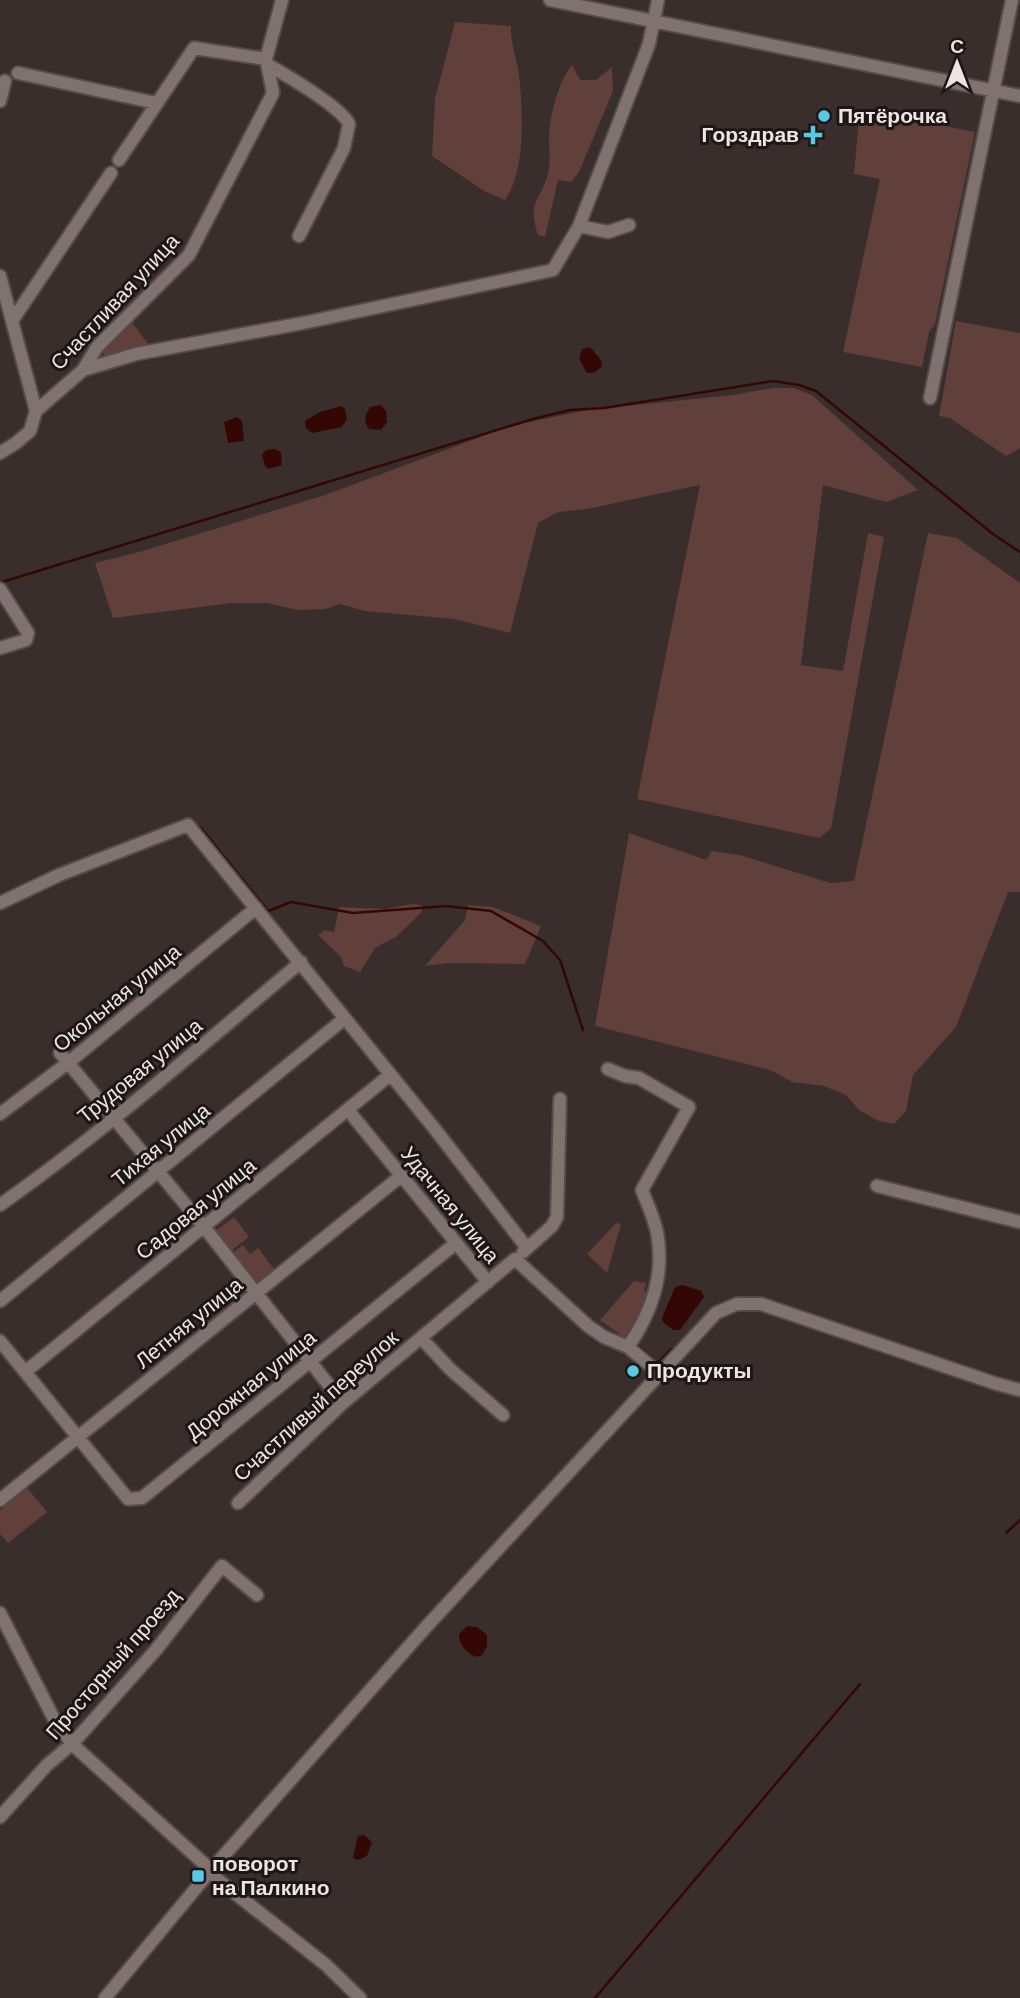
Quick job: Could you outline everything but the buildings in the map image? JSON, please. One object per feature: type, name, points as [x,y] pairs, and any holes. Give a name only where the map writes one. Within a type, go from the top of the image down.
[{"type":"street","name":"Счастливая улица","points":[[0,453],[30,431],[36,411],[83,370],[97,346],[189,255],[273,93],[267,62],[282,0]]},
{"type":"street","points":[[550,0],[1020,96]]},
{"type":"street","points":[[83,370],[136,354],[303,323],[553,270],[579,226],[649,44],[658,0]]},
{"type":"street","points":[[930,398],[1012,0]]},
{"type":"street","points":[[119,160],[194,48],[267,62],[332,107],[347,119],[349,124],[344,148],[299,236]]},
{"type":"street","points":[[18,73],[156,103]]},
{"type":"street","points":[[0,101],[5,81]]},
{"type":"street","points":[[12,321],[111,173]]},
{"type":"street","points":[[579,226],[608,232],[629,225]]},
{"type":"street","points":[[0,276],[36,411]]},
{"type":"street","points":[[0,589],[28,633],[26,640],[0,648]]},
{"type":"street","points":[[0,903],[59,875],[188,825],[301,962],[527,1248]]},
{"type":"street","name":"Окольная улица","points":[[0,1114],[65,1058],[256,908]]},
{"type":"street","name":"Трудовая улица","points":[[0,1205],[114,1118],[301,962]]},
{"type":"street","name":"Тихая улица","points":[[0,1301],[345,1018]]},
{"type":"street","points":[[65,1058],[204,1227],[343,1403]]},
{"type":"street","points":[[608,1069],[639,1078],[689,1107],[642,1190],[657,1231],[657,1273],[650,1311],[628,1347]]},
{"type":"street","name":"Садовая улица","points":[[25,1372],[390,1075]]},
{"type":"street","points":[[515,1259],[552,1226],[557,1217],[560,1099]]},
{"type":"street","name":"Удачная улица","points":[[348,1110],[488,1282],[515,1259],[588,1326],[604,1337],[628,1347],[660,1374]]},
{"type":"street","name":"Летняя улица","points":[[0,1500],[401,1175]]},
{"type":"street","points":[[877,1186],[1020,1222]]},
{"type":"street","name":"Дорожная улица","points":[[78,1438],[128,1500],[142,1498],[456,1243]]},
{"type":"street","name":"Счастливый переулок","points":[[238,1503],[343,1403],[488,1282]]},
{"type":"street","points":[[105,1998],[211,1870],[462,1587],[711,1316],[726,1307],[749,1303],[766,1306],[1020,1390]]},
{"type":"street","name":"Счастливый переулок","points":[[421,1338],[450,1370],[503,1415]]},
{"type":"street","points":[[0,1341],[78,1438]]},
{"type":"street","name":"Просторный проезд","points":[[0,1817],[47,1765],[72,1744],[155,1651],[222,1566],[257,1595]]},
{"type":"street","points":[[0,1613],[55,1720],[72,1744],[211,1870],[217,1879],[326,1965],[360,1998]]},
{"type":"shaded area","points":[[455,22],[511,26],[522,122],[517,173],[505,200],[484,191],[432,156],[435,99]]},
{"type":"shaded area","points":[[572,65],[580,80],[596,80],[612,67],[613,91],[579,172],[571,182],[558,180],[545,237],[538,235],[534,208],[548,174],[549,131],[555,102],[564,77]]},
{"type":"shaded area","points":[[860,109],[975,132],[935,324],[929,332],[922,367],[843,352],[880,179],[854,174]]},
{"type":"shaded area","points":[[130,320],[150,346],[110,357],[104,355],[101,347]]},
{"type":"shaded area","points":[[956,321],[1020,333],[1020,448],[1006,456],[950,418],[939,416]]},
{"type":"shaded area","points":[[590,347],[601,360],[602,366],[591,373],[586,372],[579,358],[582,349]]},
{"type":"shaded area","points":[[773,388],[794,388],[812,395],[918,490],[886,502],[823,485],[801,665],[843,671],[868,533],[884,537],[831,829],[819,838],[637,799],[700,485],[587,509],[558,512],[538,523],[510,633],[454,619],[365,611],[340,604],[325,609],[298,610],[267,603],[232,603],[113,618],[95,563],[143,551],[325,495],[510,426],[587,410],[733,395]]},
{"type":"shaded area","points":[[381,405],[386,411],[387,422],[381,430],[369,429],[365,420],[368,410]]},
{"type":"shaded area","points":[[341,406],[345,409],[347,419],[342,427],[312,433],[306,428],[305,421],[320,412]]},
{"type":"shaded area","points":[[237,417],[242,421],[244,441],[228,443],[224,422]]},
{"type":"shaded area","points":[[275,449],[281,452],[282,465],[268,469],[262,455],[266,450]]},
{"type":"shaded area","points":[[928,533],[957,538],[1020,583],[1020,892],[1008,892],[956,1027],[913,1075],[906,1111],[894,1124],[879,1121],[859,1110],[846,1095],[824,1086],[792,1082],[770,1070],[595,1026],[629,833],[706,860],[712,851],[740,855],[830,883],[854,881]]},
{"type":"shaded area","points":[[422,905],[422,912],[396,937],[375,948],[360,972],[344,966],[341,957],[318,935],[325,930],[334,932],[339,907],[385,909]]},
{"type":"shaded area","points":[[468,905],[493,907],[541,926],[525,964],[448,963],[425,966],[465,920]]},
{"type":"shaded area","points":[[234,1217],[249,1237],[231,1251],[215,1231]]},
{"type":"shaded area","points":[[616,1223],[621,1224],[607,1273],[587,1254]]},
{"type":"shaded area","points":[[243,1245],[250,1254],[258,1248],[274,1269],[256,1283],[232,1253]]},
{"type":"shaded area","points":[[634,1281],[646,1283],[644,1292],[650,1293],[632,1331],[625,1338],[600,1320]]},
{"type":"shaded area","points":[[683,1285],[701,1291],[704,1297],[680,1330],[673,1330],[662,1318],[675,1287]]},
{"type":"shaded area","points":[[27,1488],[47,1512],[8,1543],[0,1534],[0,1510]]},
{"type":"shaded area","points":[[467,1626],[477,1627],[487,1635],[487,1646],[482,1655],[473,1656],[462,1645],[459,1634]]},
{"type":"shaded area","points":[[364,1835],[372,1842],[367,1856],[358,1860],[353,1858],[358,1836]]},
{"type":"waterway","points":[[2,582],[533,419],[570,410],[604,408],[773,381],[816,391],[993,534],[1020,552]]},
{"type":"waterway","points":[[201,828],[268,911],[291,902],[353,913],[446,906],[491,911],[543,941],[560,960],[583,1030]]},
{"type":"waterway","points":[[269,1182],[286,1168]]},
{"type":"waterway","points":[[213,1227],[232,1211]]},
{"type":"waterway","points":[[179,1255],[200,1238]]},
{"type":"waterway","points":[[152,1277],[170,1262]]},
{"type":"waterway","points":[[126,1298],[144,1283]]},
{"type":"waterway","points":[[99,1320],[117,1305]]},
{"type":"waterway","points":[[638,1346],[656,1362],[671,1349]]},
{"type":"waterway","points":[[293,1384],[306,1373]]},
{"type":"waterway","points":[[1006,1533],[1020,1520]]},
{"type":"waterway","points":[[595,1998],[860,1684]]},
{"type":"place","name":"Пятёрочка","points":[[824,116]]},
{"type":"place","name":"Горздрав","points":[[813,135]]},
{"type":"place","name":"Продукты","points":[[633,1371]]},
{"type":"place","name":"поворот на Палкино","points":[[198,1876]]}]
